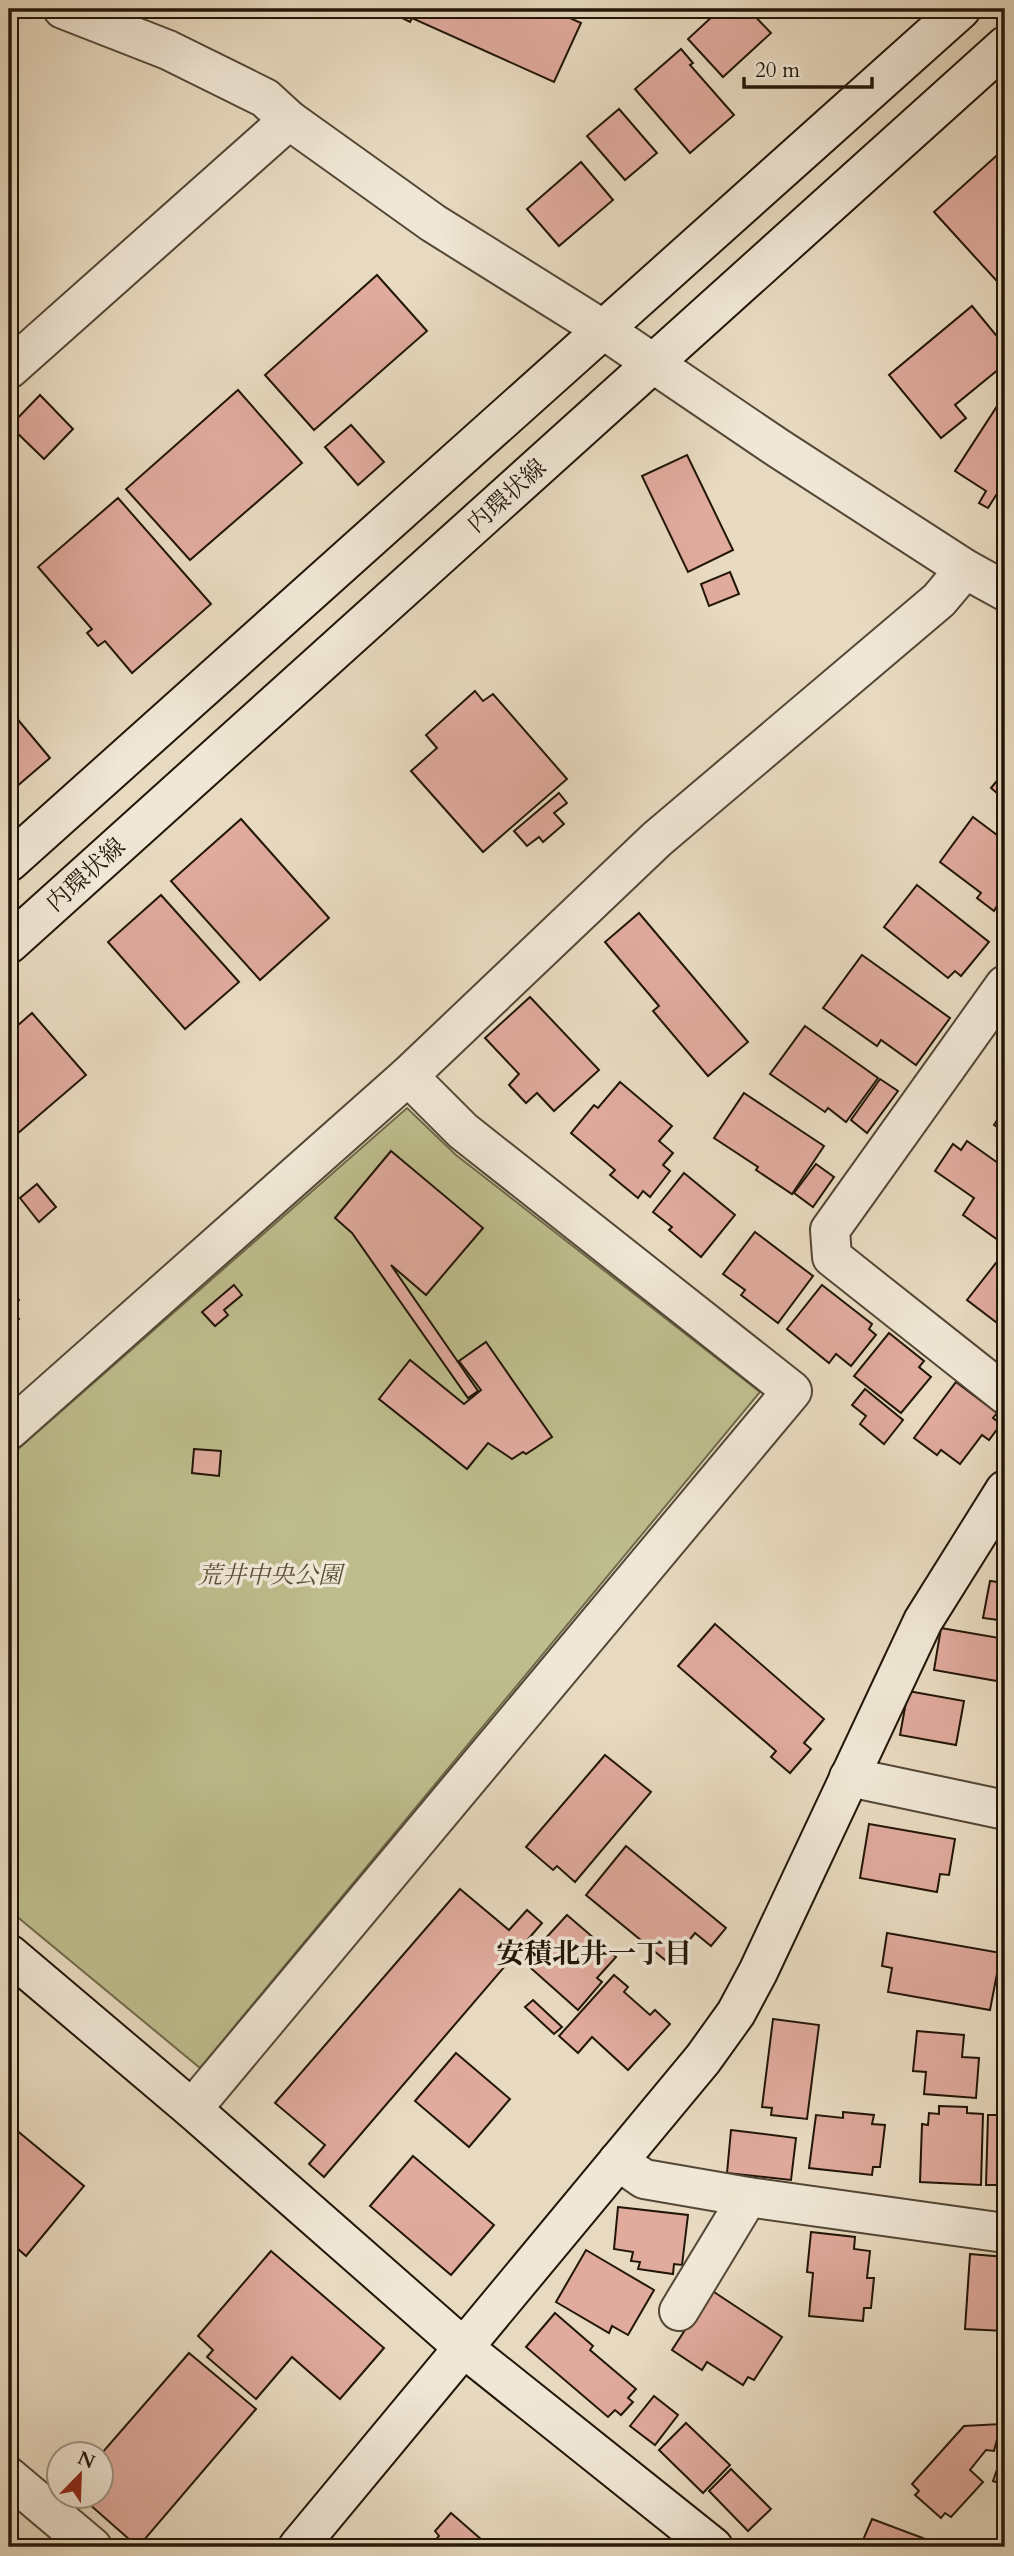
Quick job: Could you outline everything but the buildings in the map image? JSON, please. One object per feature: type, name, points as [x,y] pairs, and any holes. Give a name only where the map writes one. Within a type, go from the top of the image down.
[{"type":"street","points":[[63,9],[168,50],[265,98],[289,120],[433,223],[604,330],[778,448],[965,569],[1005,591]]},
{"type":"street","points":[[9,862],[961,9]]},
{"type":"street","name":"内環状線","points":[[9,944],[1005,46]]},
{"type":"street","points":[[9,369],[289,120]]},
{"type":"street","points":[[9,1430],[408,1076],[657,839],[939,600],[965,569]]},
{"type":"street","points":[[1005,985],[830,1230],[832,1257],[1005,1394]]},
{"type":"street","points":[[192,2109],[792,1391],[463,1131],[408,1076]]},
{"type":"street","points":[[298,2547],[702,2059],[736,2013],[782,1923],[923,1621],[1005,1490]]},
{"type":"street","points":[[849,1777],[1005,1810]]},
{"type":"street","points":[[9,1954],[192,2109],[464,2348],[713,2547]]},
{"type":"street","points":[[618,2161],[630,2172],[644,2179],[748,2197],[1005,2234]]},
{"type":"street","points":[[679,2311],[748,2197]]},
{"type":"street","points":[[9,2477],[92,2547]]},
{"type":"green space","name":"荒井中央公園","points":[[407,1108],[456,1155],[760,1392],[200,2068],[9,1910],[9,1457]]},
{"type":"district","name":"安積北井一丁目","points":[[594,1954]]}]
